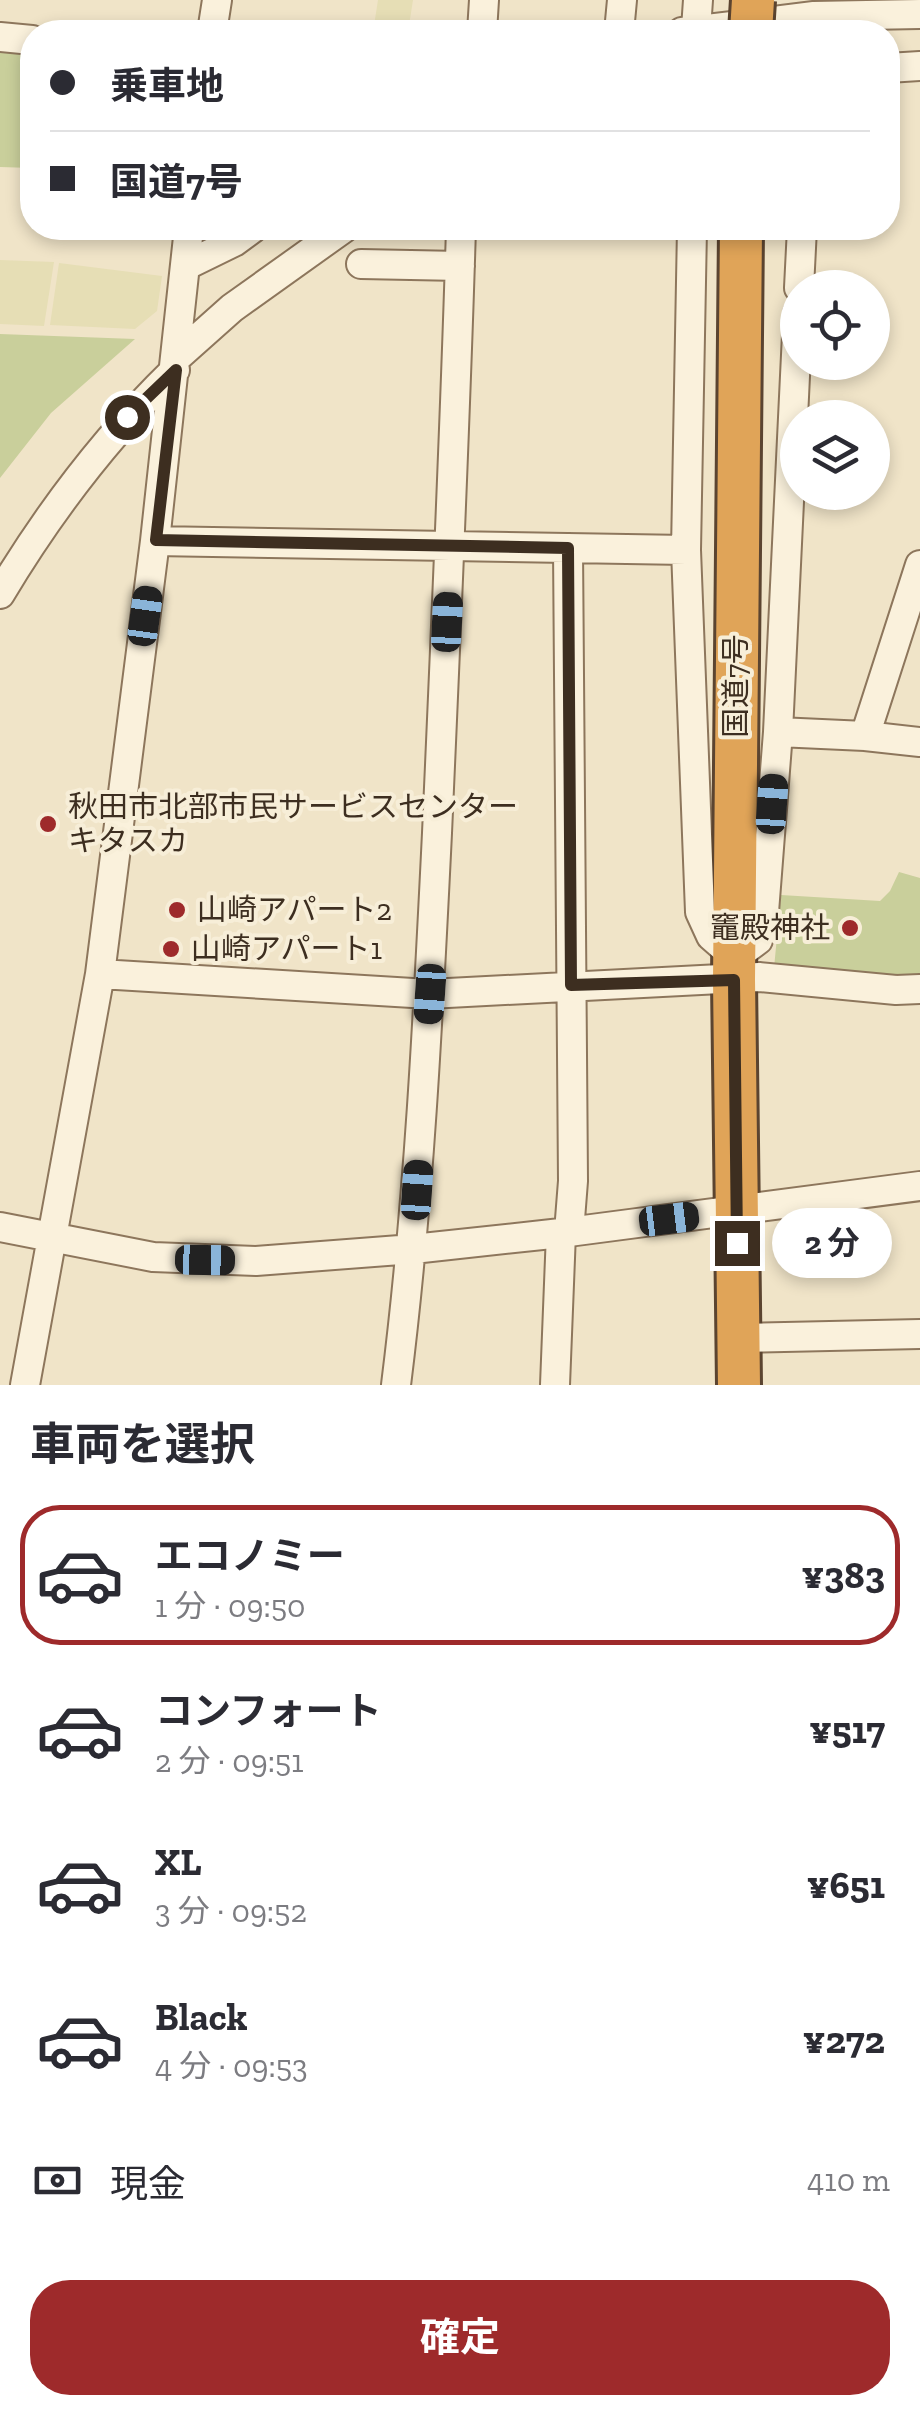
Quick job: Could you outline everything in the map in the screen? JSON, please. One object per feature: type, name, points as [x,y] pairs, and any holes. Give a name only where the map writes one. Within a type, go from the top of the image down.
[{"type":"highway","name":"国道7号","points":[[739,1385],[734,969],[741,240]]},
{"type":"street","points":[[746,20],[814,8],[920,14]]},
{"type":"street","points":[[25,1385],[100,974],[156,540],[188,240]]},
{"type":"street","points":[[185,266],[237,240]]},
{"type":"street","points":[[0,594],[32,541],[127,417],[232,308],[327,240]]},
{"type":"street","points":[[396,1385],[413,1249],[430,994],[461,240]]},
{"type":"street","points":[[692,240],[686,550],[700,912],[734,969]]},
{"type":"street","points":[[800,270],[801,240]]},
{"type":"street","points":[[360,264],[460,266]]},
{"type":"street","points":[[734,969],[758,940],[764,912],[778,732],[795,380]]},
{"type":"street","points":[[156,540],[686,550]]},
{"type":"street","points":[[555,1385],[573,1181],[568,548]]},
{"type":"street","points":[[865,736],[920,565]]},
{"type":"street","points":[[778,732],[920,742]]},
{"type":"street","points":[[100,974],[430,994],[734,969],[759,977],[896,990],[920,988]]},
{"type":"street","points":[[0,1227],[153,1257],[256,1261],[566,1232],[920,1186]]},
{"type":"street","points":[[739,1338],[920,1334]]},
{"type":"shaded area","points":[[378,0],[413,0],[410,20],[375,20]]},
{"type":"shaded area","points":[[0,260],[54,262],[44,326],[0,324]]},
{"type":"shaded area","points":[[59,263],[162,276],[157,311],[135,329],[50,325]]},
{"type":"green space","points":[[0,52],[20,53],[20,168],[0,167]]},
{"type":"green space","points":[[0,334],[135,339],[51,413],[0,478]]},
{"type":"green space","points":[[899,872],[920,878],[920,980],[774,968],[781,895],[880,901]]},
{"type":"place","name":"秋田市北部市民サービスセンター キタスカ","points":[[48,824]]},
{"type":"place","name":"山崎アパート2","points":[[177,910]]},
{"type":"place","name":"竈殿神社","points":[[850,928]]},
{"type":"place","name":"山崎アパート1","points":[[171,949]]},
{"type":"route","points":[[127,417],[176,370],[156,540],[568,548],[571,985],[734,980],[737,1243]]}]
